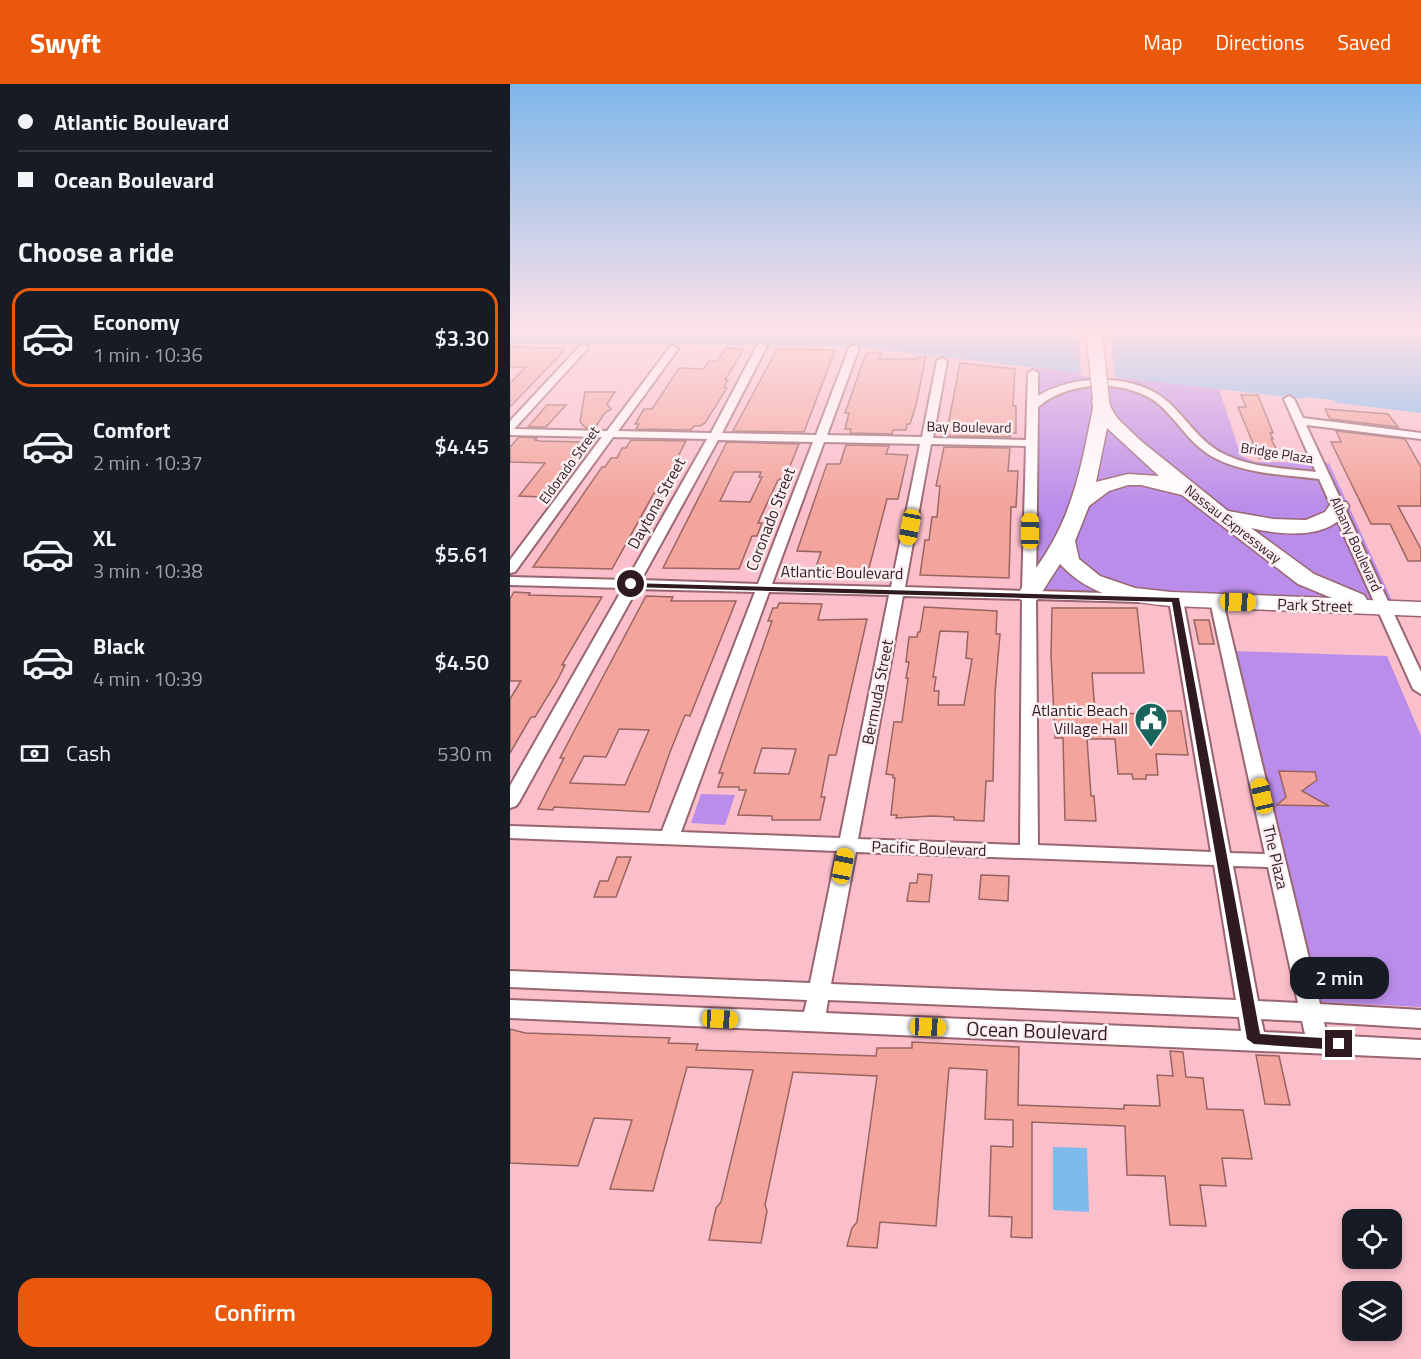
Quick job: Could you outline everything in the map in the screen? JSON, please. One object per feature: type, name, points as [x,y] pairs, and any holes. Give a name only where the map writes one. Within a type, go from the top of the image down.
[{"type":"highway","points":[[1029,595],[1064,541],[1080,503],[1091,465],[1101,403],[1100,388]]},
{"type":"highway","name":"Nassau Expressway","points":[[1101,403],[1111,422],[1134,445],[1263,547],[1321,587],[1386,608]]},
{"type":"highway","points":[[1080,503],[1092,491],[1106,484],[1140,479],[1171,484],[1196,496]]},
{"type":"highway","points":[[1213,508],[1250,522],[1284,528],[1318,522],[1332,516],[1339,506]]},
{"type":"highway","points":[[1064,541],[1069,561],[1092,581],[1132,595],[1174,599]]},
{"type":"highway","points":[[1217,602],[1250,599],[1268,594],[1278,586],[1282,575],[1279,564],[1263,547]]},
{"type":"highway","name":"Park Street","points":[[1174,599],[1421,609]]},
{"type":"street","points":[[510,429],[547,388]]},
{"type":"street","name":"Eldorado Street","points":[[510,569],[644,388]]},
{"type":"street","name":"Daytona Street","points":[[510,802],[740,388]]},
{"type":"street","name":"Coronado Street","points":[[669,838],[839,388]]},
{"type":"street","name":"Bermuda Street","points":[[813,1023],[937,388]]},
{"type":"street","points":[[1029,852],[1029,595],[1033,388]]},
{"type":"street","name":"Bridge Plaza","points":[[1032,406],[1042,397],[1057,389],[1071,388]]},
{"type":"street","name":"Bridge Plaza","points":[[1123,388],[1143,391],[1157,398],[1208,449],[1222,457],[1268,470],[1324,476]]},
{"type":"street","name":"Albany Boulevard","points":[[1289,399],[1421,689]]},
{"type":"street","points":[[1299,421],[1421,436]]},
{"type":"street","name":"Bay Boulevard","points":[[510,429],[610,434],[1032,443]]},
{"type":"street","name":"Atlantic Boulevard","points":[[510,581],[1029,595]]},
{"type":"street","name":"Park Street","points":[[1029,595],[1174,599]]},
{"type":"street","points":[[1174,599],[1254,1039]]},
{"type":"street","name":"The Plaza","points":[[1217,602],[1318,1043]]},
{"type":"street","name":"Pacific Boulevard","points":[[510,832],[1276,861]]},
{"type":"street","name":"Ocean Boulevard","points":[[510,979],[1421,1018]]},
{"type":"street","name":"Ocean Boulevard","points":[[510,1009],[1254,1039],[1421,1049]]},
{"type":"shaded area","points":[[1033,388],[1206,388],[1219,389],[1241,456],[1255,462],[1329,463],[1395,607],[1029,595]]},
{"type":"shaded area","points":[[1234,651],[1387,656],[1421,736],[1421,1007],[1320,1002]]},
{"type":"shaded area","points":[[701,794],[735,795],[725,825],[691,823]]},
{"type":"water","points":[[1205,388],[1421,388],[1421,413],[1337,403],[1333,400],[1303,397],[1304,399]]},
{"type":"water","points":[[1053,1147],[1087,1148],[1089,1212],[1053,1210]]},
{"type":"building","points":[[510,388],[529,388],[510,407]]},
{"type":"building","points":[[666,388],[727,388],[705,423],[694,426],[691,430],[636,429],[639,424],[635,424],[644,409],[652,409]]},
{"type":"building","points":[[756,388],[821,388],[804,432],[733,431]]},
{"type":"building","points":[[854,388],[920,388],[910,424],[907,424],[906,430],[893,430],[892,434],[850,433],[851,429],[845,429],[849,413],[845,413]]},
{"type":"building","points":[[955,388],[1014,388],[1013,406],[1016,406],[1016,433],[1011,433],[1010,437],[946,436]]},
{"type":"building","points":[[585,392],[615,392],[607,404],[611,409],[604,414],[595,428],[586,428],[580,422]]},
{"type":"building","points":[[1241,395],[1258,395],[1273,433],[1270,433],[1273,439],[1271,439],[1278,452],[1273,452],[1277,458],[1259,458],[1238,407],[1246,407]]},
{"type":"building","points":[[547,405],[566,405],[546,427],[528,427]]},
{"type":"building","points":[[1325,409],[1388,414],[1398,427],[1330,419]]},
{"type":"building","points":[[1336,431],[1405,439],[1421,467],[1421,506],[1398,506],[1421,549],[1421,561],[1408,561],[1390,524],[1371,524],[1331,442],[1341,442]]},
{"type":"building","points":[[519,437],[537,438],[535,440],[540,441],[583,442],[542,497],[519,496],[545,463],[510,462],[510,447]]},
{"type":"building","points":[[631,440],[686,441],[659,493],[654,493],[612,569],[533,567],[602,467],[605,467],[611,458],[617,458],[622,448],[626,448]]},
{"type":"building","points":[[727,442],[799,444],[786,476],[778,480],[758,523],[762,523],[757,536],[752,536],[739,569],[663,568]],"holes":[[[734,472],[761,472],[759,477],[762,477],[750,502],[720,501]]]},
{"type":"building","points":[[846,445],[889,446],[886,454],[908,455],[898,499],[887,499],[868,572],[814,573],[821,552],[797,551],[827,464],[840,464]]},
{"type":"building","points":[[944,447],[1010,448],[1008,471],[1018,471],[1016,507],[1011,507],[1009,578],[920,575],[925,540],[929,540],[932,517],[937,517],[940,486],[936,486]]},
{"type":"building","points":[[514,592],[530,593],[529,595],[602,597],[562,665],[565,665],[557,681],[535,717],[531,717],[510,753],[510,699],[521,681],[510,681],[510,599]]},
{"type":"building","points":[[646,596],[673,597],[671,601],[736,601],[690,716],[685,715],[649,812],[554,807],[553,810],[538,809],[564,758],[560,758]],"holes":[[[619,729],[649,730],[625,785],[570,783],[584,756],[606,757]]]},
{"type":"building","points":[[779,603],[822,604],[818,620],[867,619],[836,755],[829,755],[821,797],[825,797],[820,820],[772,820],[772,816],[738,815],[746,790],[739,790],[739,787],[718,787],[723,773],[719,773],[772,621],[768,621],[773,608],[777,608]],"holes":[[[762,748],[796,749],[789,774],[754,773]]]},
{"type":"building","points":[[924,607],[997,611],[996,634],[1000,634],[995,693],[993,781],[986,781],[984,821],[954,820],[954,817],[932,816],[896,818],[897,815],[891,815],[895,778],[893,775],[886,774],[894,722],[902,722],[908,678],[906,678],[909,662],[906,662],[909,637],[917,637]],"holes":[[[940,631],[968,632],[966,658],[972,659],[964,705],[938,705],[939,691],[934,691],[936,677],[933,677]]]},
{"type":"building","points":[[1052,608],[1137,608],[1144,673],[1092,673],[1095,712],[1146,714],[1146,711],[1181,711],[1188,755],[1156,754],[1158,775],[1146,775],[1146,779],[1133,779],[1132,774],[1118,774],[1115,739],[1087,739],[1091,796],[1094,796],[1096,821],[1065,820],[1063,738],[1055,738],[1051,656]]},
{"type":"building","points":[[1194,620],[1209,620],[1214,644],[1199,644]]},
{"type":"building","points":[[1279,771],[1315,772],[1317,780],[1302,791],[1329,806],[1277,805],[1286,797]]},
{"type":"building","points":[[617,857],[631,857],[616,897],[594,897],[600,881],[608,881]]},
{"type":"building","points":[[918,874],[932,875],[929,902],[907,901],[910,883],[917,883]]},
{"type":"building","points":[[981,875],[1009,876],[1008,901],[979,899]]},
{"type":"building","points":[[510,1029],[525,1033],[670,1038],[668,1043],[698,1044],[696,1050],[876,1056],[877,1048],[912,1048],[912,1042],[1019,1047],[1018,1105],[1124,1109],[1124,1105],[1160,1106],[1157,1075],[1173,1076],[1170,1051],[1183,1052],[1186,1077],[1203,1078],[1207,1109],[1243,1110],[1252,1159],[1222,1158],[1226,1186],[1200,1185],[1206,1226],[1170,1225],[1165,1176],[1127,1175],[1125,1126],[1032,1122],[1032,1238],[1011,1237],[1012,1217],[989,1216],[991,1146],[1013,1147],[1013,1120],[985,1119],[987,1070],[949,1068],[936,1226],[880,1222],[877,1248],[847,1246],[852,1228],[857,1222],[877,1076],[793,1072],[765,1205],[767,1211],[761,1243],[709,1240],[716,1208],[721,1202],[753,1070],[687,1067],[653,1191],[610,1189],[632,1120],[594,1118],[578,1166],[510,1163]]},
{"type":"building","points":[[1256,1055],[1279,1056],[1290,1105],[1265,1104]]},
{"type":"place","name":"Atlantic Beach Village Hall","points":[[1151,748]]},
{"type":"route","points":[[631,584],[1176,600],[1254,1039],[1339,1044]]}]
